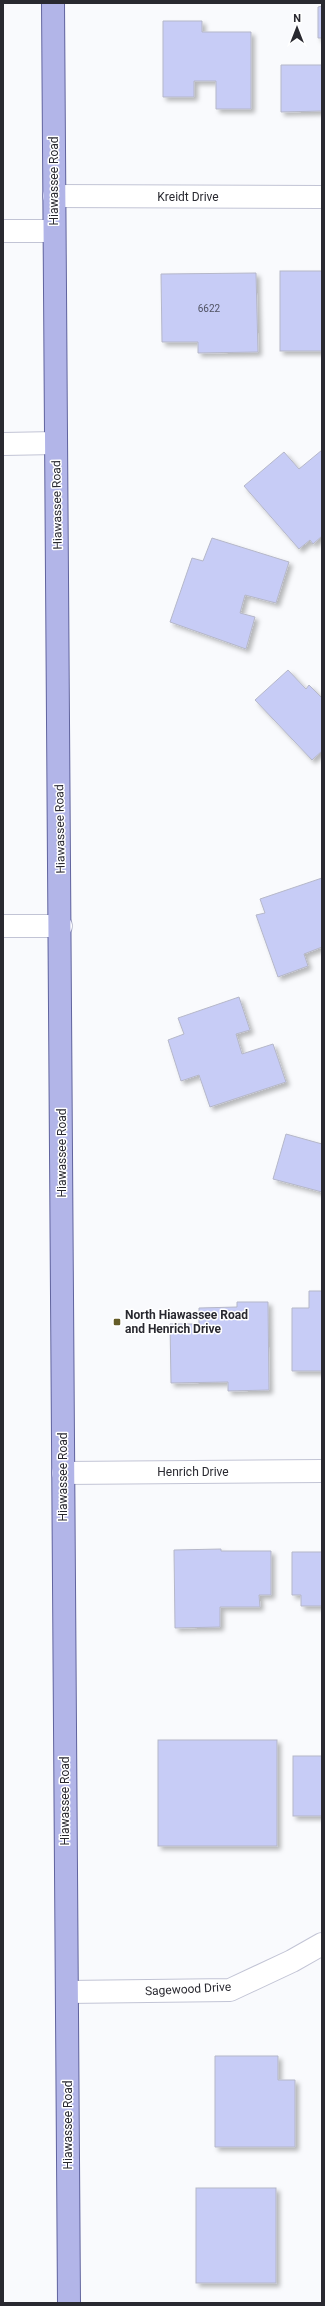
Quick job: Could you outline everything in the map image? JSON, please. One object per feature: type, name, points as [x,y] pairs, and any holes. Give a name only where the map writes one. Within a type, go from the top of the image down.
[{"type":"main road","name":"Hiawassee Road","points":[[53,3],[61,926],[69,2303]]},
{"type":"street","name":"Kreidt Drive","points":[[54,196],[322,197]]},
{"type":"street","points":[[3,231],[54,231]]},
{"type":"street","points":[[3,444],[56,443]]},
{"type":"street","points":[[3,926],[61,926]]},
{"type":"street","name":"Henrich Drive","points":[[63,1473],[322,1471]]},
{"type":"street","name":"Sagewood Drive","points":[[67,1992],[230,1990],[292,1961],[322,1944]]},
{"type":"building","points":[[322,6],[322,38],[318,38],[318,7]]},
{"type":"building","points":[[163,21],[202,21],[202,32],[251,32],[251,109],[216,109],[216,81],[194,81],[194,97],[163,97]]},
{"type":"building","points":[[281,65],[322,65],[322,111],[281,112]]},
{"type":"building","points":[[280,271],[322,271],[322,351],[280,351]]},
{"type":"building","points":[[256,273],[258,352],[198,353],[198,342],[162,342],[161,274]]},
{"type":"building","points":[[322,450],[322,536],[313,544],[310,540],[299,549],[244,486],[284,452],[299,469]]},
{"type":"building","points":[[212,538],[289,562],[276,603],[245,595],[240,613],[255,617],[246,649],[170,622],[192,558],[203,561]]},
{"type":"building","points":[[288,670],[306,689],[309,685],[322,698],[322,751],[312,760],[255,700]]},
{"type":"building","points":[[322,878],[322,947],[304,954],[308,966],[278,977],[256,915],[265,913],[260,899]]},
{"type":"building","points":[[239,997],[250,1030],[236,1034],[242,1054],[273,1044],[286,1082],[210,1107],[199,1075],[181,1081],[168,1040],[184,1034],[178,1018]]},
{"type":"building","points":[[286,1134],[322,1144],[322,1192],[273,1179]]},
{"type":"building","points":[[309,1291],[322,1291],[322,1371],[292,1371],[292,1308],[309,1308]]},
{"type":"building","points":[[237,1302],[268,1302],[269,1390],[228,1391],[228,1382],[171,1383],[170,1324],[199,1324],[199,1308],[237,1307]]},
{"type":"building","points":[[221,1549],[221,1551],[271,1551],[271,1595],[259,1595],[260,1607],[220,1607],[220,1627],[175,1628],[174,1550]]},
{"type":"building","points":[[292,1552],[322,1552],[322,1606],[301,1606],[301,1595],[292,1595]]},
{"type":"building","points":[[158,1740],[277,1740],[277,1846],[158,1846]]},
{"type":"building","points":[[293,1756],[322,1756],[322,1816],[293,1816]]},
{"type":"building","points":[[215,2056],[278,2056],[278,2080],[295,2080],[295,2147],[215,2147]]},
{"type":"building","points":[[196,2188],[276,2188],[276,2283],[196,2283]]},
{"type":"place","name":"North Hiawassee Road and Henrich Drive","points":[[117,1322]]}]
